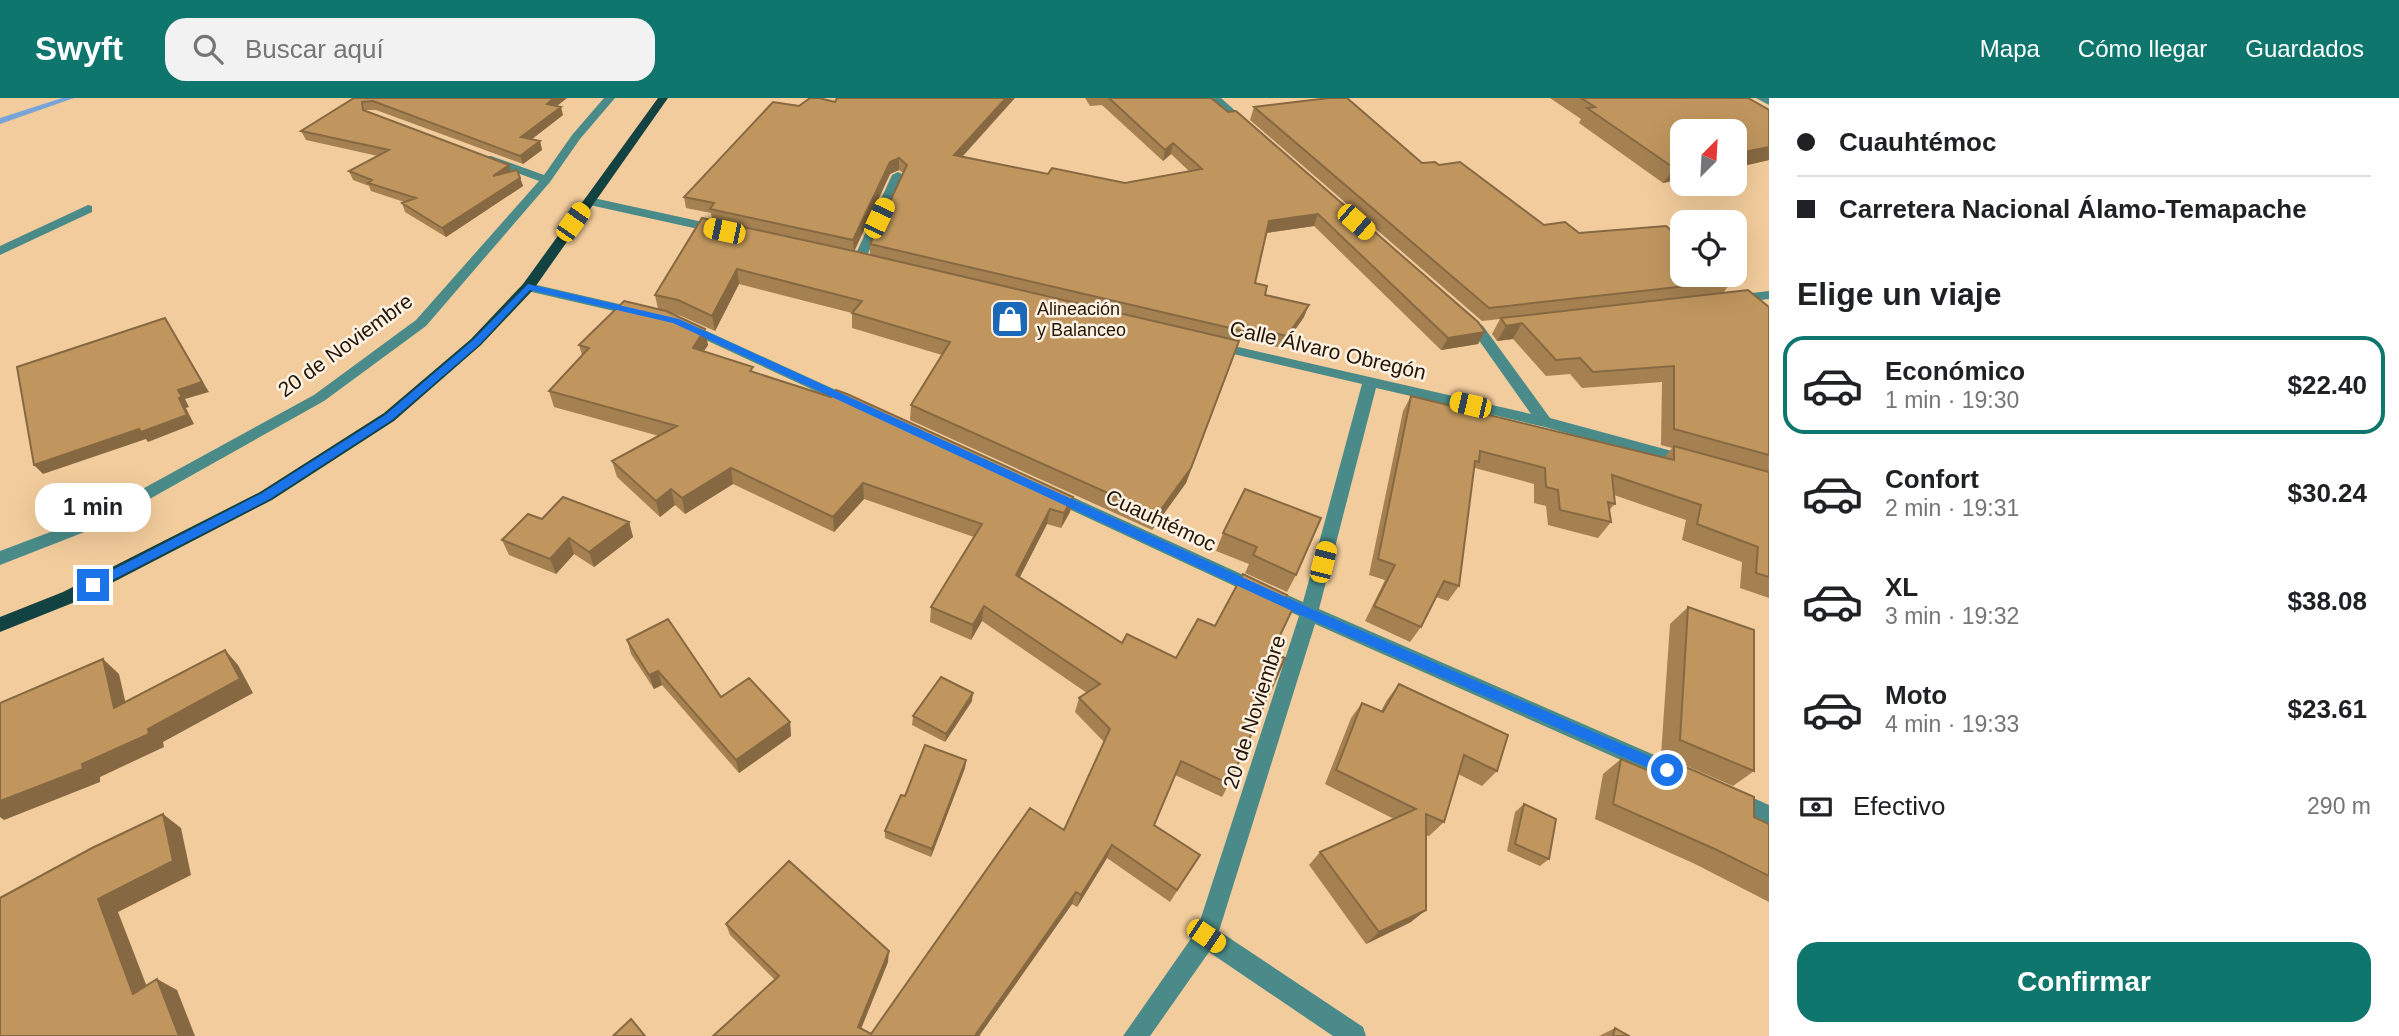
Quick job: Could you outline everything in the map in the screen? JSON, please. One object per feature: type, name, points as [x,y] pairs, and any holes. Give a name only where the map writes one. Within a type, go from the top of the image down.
[{"type":"main road","points":[[0,625],[69,597],[266,496],[388,418],[476,342],[528,286],[663,98]]},
{"type":"street","name":"20 de Noviembre","points":[[0,558],[99,520],[319,398],[421,323],[546,180],[576,137],[610,98]]},
{"type":"street","points":[[1215,98],[1257,135]]},
{"type":"street","points":[[1761,98],[1769,102]]},
{"type":"street","points":[[471,152],[546,180]]},
{"type":"street","points":[[859,260],[898,175]]},
{"type":"street","points":[[589,201],[737,234]]},
{"type":"street","points":[[0,251],[88,209]]},
{"type":"street","points":[[528,286],[669,319],[866,409]]},
{"type":"street","points":[[1714,302],[1769,295]]},
{"type":"street","points":[[1457,310],[1485,328],[1545,422]]},
{"type":"street","name":"Calle Álvaro Obregón","points":[[1195,341],[1545,422],[1703,465]]},
{"type":"street","name":"20 de Noviembre","points":[[1135,1036],[1206,936],[1309,613],[1370,382]]},
{"type":"street","name":"Cuauhtémoc","points":[[1030,485],[1309,613],[1769,815]]},
{"type":"street","points":[[1206,936],[1354,1036]]},
{"type":"building","points":[[354,98],[554,98],[547,104],[561,107],[521,137],[540,141],[520,156],[373,101],[362,102],[363,110],[509,165],[493,176],[517,170],[520,178],[442,228],[402,203],[416,198],[368,183],[372,180],[349,171],[389,150],[301,131]]},
{"type":"building","points":[[810,98],[835,102],[837,98],[1006,98],[954,155],[1048,174],[1052,168],[1125,183],[1202,169],[1173,143],[1165,150],[1109,98],[1211,98],[1228,112],[1236,111],[1478,322],[1485,332],[1448,338],[1318,214],[1269,221],[1255,283],[1267,286],[1265,295],[1309,305],[1287,336],[1245,326],[1243,331],[870,244],[907,165],[899,158],[890,162],[853,240],[710,209],[714,203],[684,197],[773,102],[799,106]]},
{"type":"building","points":[[1347,98],[1422,163],[1435,162],[1439,165],[1460,162],[1544,225],[1565,222],[1579,233],[1666,226],[1670,229],[1670,287],[1678,287],[1489,308],[1254,107]]},
{"type":"building","points":[[1581,98],[1748,98],[1769,110],[1769,147],[1747,151],[1747,119],[1670,119],[1670,165],[1587,108],[1595,107]]},
{"type":"building","points":[[702,218],[1239,341],[1191,468],[1157,515],[911,405],[950,342],[852,313],[862,301],[737,269],[712,316],[678,300],[655,295]]},
{"type":"building","points":[[1748,290],[1769,307],[1769,455],[1674,429],[1674,366],[1593,372],[1580,358],[1556,360],[1522,323],[1506,326],[1501,318]]},
{"type":"building","points":[[624,301],[666,311],[705,329],[693,348],[753,367],[750,371],[831,397],[836,390],[847,394],[1073,497],[1064,513],[1050,509],[1016,575],[1122,643],[1127,634],[1176,658],[1198,619],[1215,626],[1243,574],[1287,595],[1285,600],[1295,604],[1272,652],[1285,658],[1229,784],[1181,761],[1154,825],[1200,855],[1177,890],[1112,845],[1081,895],[1076,892],[976,1034],[979,1036],[713,1036],[779,976],[726,924],[789,861],[889,951],[858,1027],[871,1034],[1030,808],[1064,830],[1110,729],[1079,698],[1100,684],[984,606],[973,625],[931,607],[982,524],[863,483],[833,517],[731,468],[682,498],[671,489],[656,501],[612,461],[677,426],[549,391],[589,348],[579,345]]},
{"type":"building","points":[[165,318],[202,382],[178,390],[187,415],[34,465],[17,367]]},
{"type":"building","points":[[1411,396],[1674,460],[1674,446],[1769,472],[1769,577],[1756,573],[1758,547],[1697,524],[1701,505],[1612,475],[1615,504],[1608,502],[1611,522],[1560,510],[1558,490],[1546,487],[1545,468],[1480,451],[1479,462],[1475,461],[1459,586],[1444,581],[1421,627],[1374,606],[1395,565],[1378,559]]},
{"type":"building","points":[[1245,489],[1321,518],[1296,575],[1253,555],[1257,547],[1223,533]]},
{"type":"building","points":[[563,497],[629,522],[589,552],[569,538],[550,559],[502,540],[528,514],[542,519]]},
{"type":"building","points":[[1688,607],[1754,630],[1754,771],[1680,740]]},
{"type":"building","points":[[668,619],[721,697],[749,678],[790,722],[736,760],[658,671],[649,675],[627,640]]},
{"type":"building","points":[[225,650],[240,679],[148,729],[149,734],[82,764],[83,769],[0,801],[0,703],[103,659],[114,708]]},
{"type":"building","points":[[941,677],[973,693],[946,734],[913,716]]},
{"type":"building","points":[[1399,684],[1508,735],[1497,771],[1464,755],[1444,822],[1426,814],[1426,910],[1379,932],[1320,852],[1416,809],[1336,770],[1362,703],[1383,712]]},
{"type":"building","points":[[925,745],[966,760],[932,849],[885,831],[901,795],[905,796]]},
{"type":"building","points":[[1621,759],[1678,783],[1679,764],[1754,797],[1754,817],[1769,824],[1769,876],[1613,804]]},
{"type":"building","points":[[1524,804],[1556,819],[1549,859],[1515,844]]},
{"type":"building","points":[[163,814],[173,861],[98,899],[133,994],[157,979],[179,1036],[0,1036],[0,898],[92,848]]},
{"type":"building","points":[[631,1019],[645,1036],[613,1036]]},
{"type":"building","points":[[1615,1028],[1629,1036],[1613,1036]]},
{"type":"waterway","points":[[0,121],[70,98]]},
{"type":"place","name":"Alineación y Balanceo","points":[[1010,319]]},
{"type":"route","points":[[93,585],[266,496],[388,418],[476,342],[528,286],[676,321],[1309,613],[1667,770]]}]
